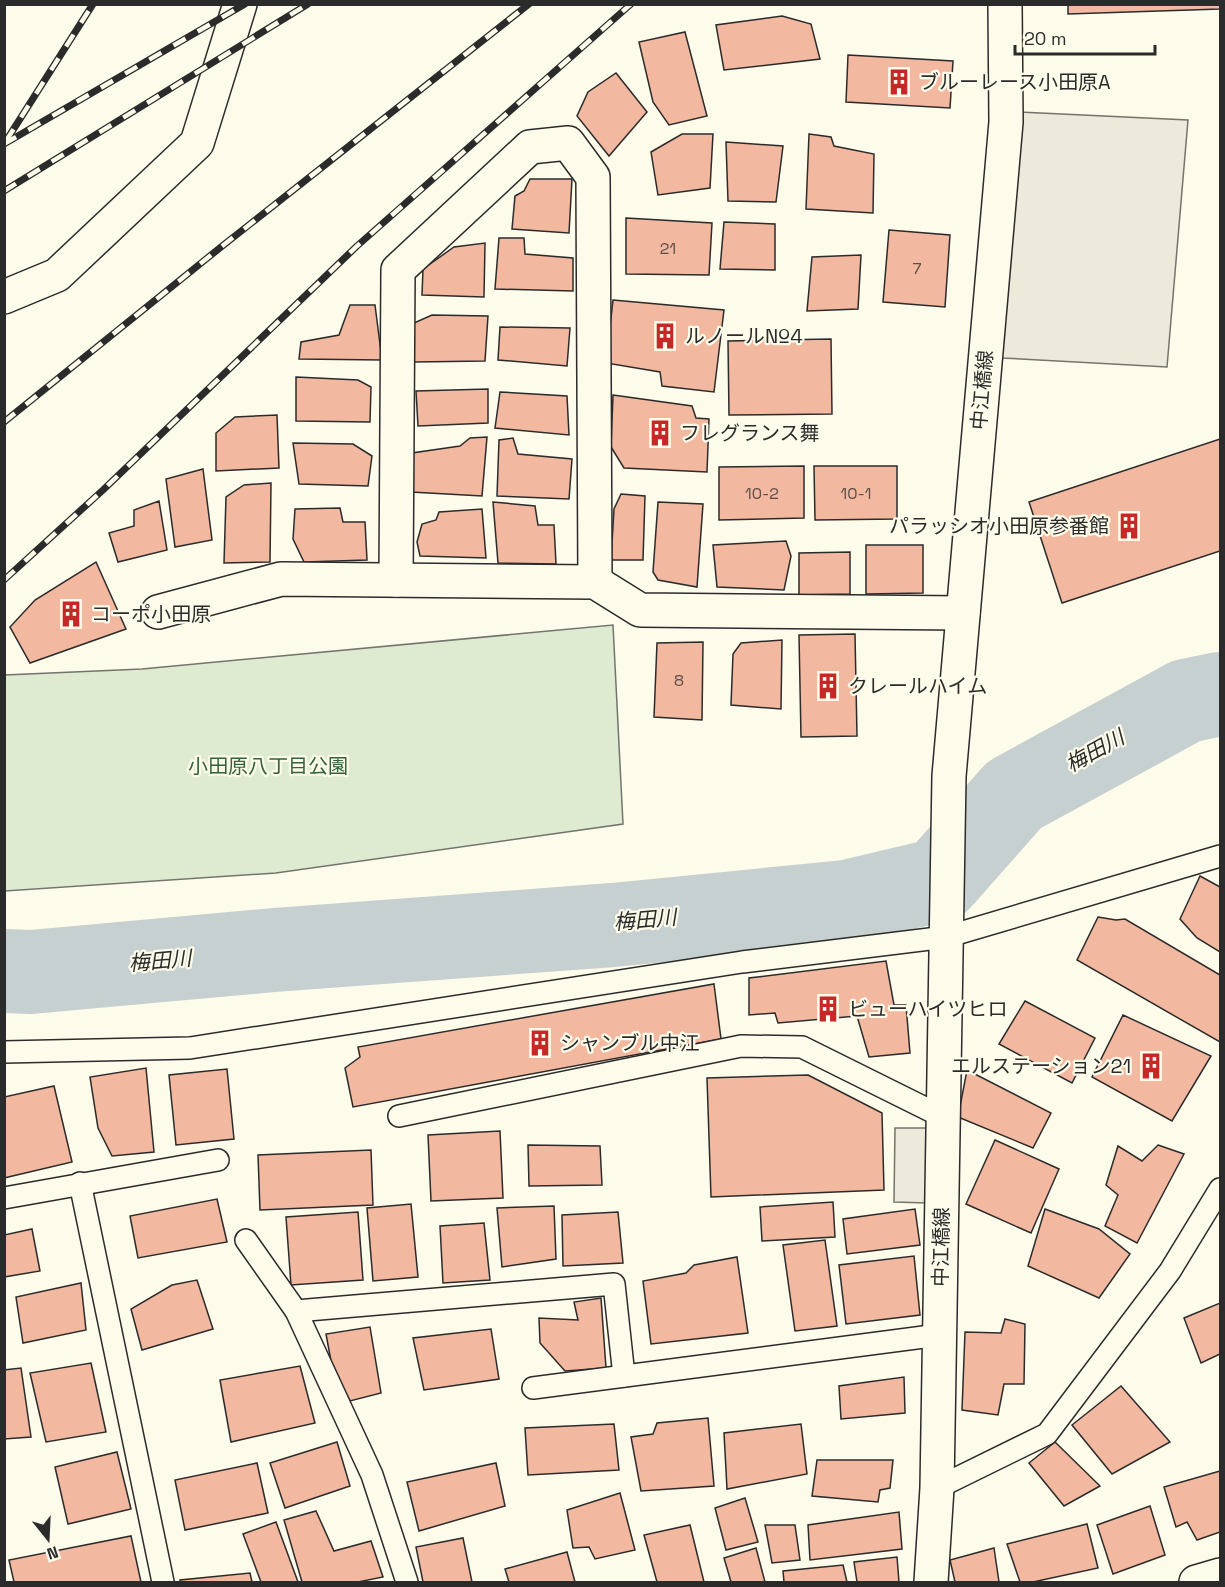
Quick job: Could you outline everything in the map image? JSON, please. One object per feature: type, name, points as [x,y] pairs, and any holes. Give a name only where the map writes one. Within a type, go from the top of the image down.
[{"type":"street","points":[[4,297],[57,275],[197,143],[240,4]]},
{"type":"street","name":"中江橋線","points":[[931,1582],[937,1488],[949,776],[1006,122],[1005,4]]},
{"type":"street","points":[[396,580],[398,270],[530,147],[568,143],[593,177],[595,582]]},
{"type":"street","points":[[158,612],[281,579],[595,582],[640,610],[963,613]]},
{"type":"street","points":[[1196,1582],[1221,1575]]},
{"type":"lane","points":[[4,1052],[190,1048],[742,962],[946,924],[1221,856]]},
{"type":"lane","points":[[399,1116],[730,1048],[751,1046],[802,1047],[943,1117]]},
{"type":"lane","points":[[4,1198],[218,1160]]},
{"type":"lane","points":[[80,1183],[163,1582]]},
{"type":"lane","points":[[937,1488],[1047,1434],[1170,1271],[1221,1189]]},
{"type":"lane","points":[[246,1240],[296,1311],[372,1474],[407,1582]]},
{"type":"lane","points":[[296,1311],[614,1284],[624,1376]]},
{"type":"lane","points":[[533,1388],[939,1335]]},
{"type":"green space","name":"小田原八丁目公園","points":[[613,625],[623,824],[276,873],[5,891],[5,675],[142,669]]},
{"type":"shaded area","points":[[1019,112],[1188,120],[1167,367],[1002,358]]},
{"type":"shaded area","points":[[895,1128],[928,1128],[927,1203],[894,1202]]},
{"type":"building","points":[[1068,4],[1220,4],[1220,9],[1068,14]]},
{"type":"building","points":[[782,16],[811,24],[820,59],[724,70],[716,25]]},
{"type":"building","points":[[685,32],[707,116],[669,125],[653,102],[639,42]]},
{"type":"building","name":"ブルーレース小田原A","points":[[848,55],[953,61],[950,108],[846,102]]},
{"type":"building","points":[[616,73],[647,112],[609,156],[577,116],[588,92]]},
{"type":"building","points":[[682,134],[713,134],[710,188],[658,195],[651,152]]},
{"type":"building","points":[[809,134],[831,137],[834,146],[874,154],[873,213],[806,209]]},
{"type":"building","points":[[726,142],[783,146],[776,202],[728,201]]},
{"type":"building","points":[[530,179],[572,179],[569,233],[512,229],[515,196],[524,191]]},
{"type":"building","points":[[626,218],[712,223],[709,275],[626,274]]},
{"type":"building","points":[[724,222],[775,224],[775,270],[720,269]]},
{"type":"building","points":[[889,230],[950,235],[945,307],[883,302]]},
{"type":"building","points":[[499,238],[524,238],[525,254],[573,258],[573,291],[495,289]]},
{"type":"building","points":[[485,243],[484,297],[422,295],[423,269],[454,247]]},
{"type":"building","points":[[861,255],[858,309],[807,311],[812,257]]},
{"type":"building","name":"ルノール№4","points":[[613,300],[724,310],[714,392],[662,386],[660,372],[606,363]]},
{"type":"building","points":[[350,305],[375,305],[382,360],[299,359],[301,342],[339,335]]},
{"type":"building","points":[[432,315],[488,316],[485,361],[414,362],[414,323]]},
{"type":"building","points":[[500,327],[570,328],[567,366],[498,360]]},
{"type":"building","points":[[831,339],[832,414],[729,415],[728,341]]},
{"type":"building","points":[[296,377],[358,380],[371,387],[370,422],[296,421]]},
{"type":"building","points":[[488,389],[488,423],[418,426],[416,391]]},
{"type":"building","points":[[500,392],[567,396],[569,435],[495,428]]},
{"type":"building","name":"フレグランス舞","points":[[613,395],[692,406],[696,418],[709,419],[707,472],[624,468],[611,447]]},
{"type":"building","points":[[277,415],[279,468],[216,471],[216,433],[235,417]]},
{"type":"building","points":[[487,437],[482,496],[411,492],[412,453],[460,446],[470,438]]},
{"type":"building","points":[[513,438],[518,454],[572,459],[569,499],[497,496],[499,440]]},
{"type":"building","name":"パラッシオ小田原参番館","points":[[1220,439],[1220,551],[1062,603],[1029,502]]},
{"type":"building","points":[[293,443],[353,444],[372,456],[368,486],[299,484]]},
{"type":"building","points":[[804,466],[804,518],[719,520],[719,467]]},
{"type":"building","points":[[814,466],[897,466],[897,519],[815,520]]},
{"type":"building","points":[[203,469],[212,540],[175,547],[166,479]]},
{"type":"building","points":[[271,483],[270,562],[224,563],[226,497],[244,485]]},
{"type":"building","points":[[621,494],[645,496],[643,560],[611,560],[614,509]]},
{"type":"building","points":[[159,501],[167,550],[118,562],[109,533],[134,526],[134,510]]},
{"type":"building","points":[[493,502],[535,506],[538,525],[554,525],[556,564],[498,563]]},
{"type":"building","points":[[658,502],[703,504],[697,587],[658,580],[653,572]]},
{"type":"building","points":[[340,508],[343,522],[365,522],[367,560],[304,562],[293,539],[295,509]]},
{"type":"building","points":[[482,509],[486,558],[420,556],[417,542],[422,524],[436,520],[439,512]]},
{"type":"building","points":[[786,541],[791,556],[784,590],[717,587],[713,545]]},
{"type":"building","points":[[866,545],[923,545],[923,593],[866,594]]},
{"type":"building","points":[[850,552],[850,594],[799,595],[799,553]]},
{"type":"building","name":"コーポ小田原","points":[[96,562],[126,629],[30,663],[10,627],[35,600]]},
{"type":"building","name":"クレールハイム","points":[[855,634],[857,736],[801,737],[799,635]]},
{"type":"building","points":[[782,640],[781,709],[731,705],[733,654],[741,643]]},
{"type":"building","points":[[703,642],[702,720],[654,717],[657,643]]},
{"type":"building","points":[[1200,876],[1220,887],[1220,952],[1197,938],[1180,919]]},
{"type":"building","points":[[1098,917],[1125,919],[1220,975],[1220,1042],[1077,960]]},
{"type":"building","name":"ビューハイツヒロ","points":[[886,961],[894,1005],[906,1005],[910,1053],[869,1057],[857,1016],[778,1023],[775,1013],[749,1015],[749,978]]},
{"type":"building","name":"シャンブル中江","points":[[714,984],[721,1039],[353,1107],[345,1068],[360,1057],[358,1047]]},
{"type":"building","points":[[1025,1001],[1095,1038],[1072,1083],[999,1044]]},
{"type":"building","name":"エルステーション21","points":[[1123,1015],[1211,1056],[1172,1121],[1092,1077]]},
{"type":"building","points":[[146,1068],[154,1152],[112,1156],[98,1128],[90,1077]]},
{"type":"building","points":[[227,1069],[234,1139],[176,1145],[169,1075]]},
{"type":"building","points":[[967,1070],[1051,1113],[1033,1148],[958,1117]]},
{"type":"building","points":[[808,1075],[882,1113],[884,1190],[711,1197],[707,1078]]},
{"type":"building","points":[[54,1086],[72,1162],[4,1178],[4,1097]]},
{"type":"building","points":[[500,1131],[503,1198],[431,1201],[428,1135]]},
{"type":"building","points":[[995,1140],[1059,1169],[1031,1233],[966,1204]]},
{"type":"building","points":[[528,1145],[600,1146],[602,1185],[529,1186]]},
{"type":"building","points":[[1158,1145],[1184,1154],[1137,1243],[1105,1226],[1118,1195],[1106,1185],[1118,1146],[1142,1161]]},
{"type":"building","points":[[371,1150],[373,1205],[260,1210],[258,1155]]},
{"type":"building","points":[[217,1199],[227,1242],[138,1258],[130,1216]]},
{"type":"building","points":[[833,1202],[835,1237],[762,1241],[760,1207]]},
{"type":"building","points":[[411,1204],[418,1277],[373,1281],[367,1208]]},
{"type":"building","points":[[554,1206],[556,1259],[502,1267],[497,1208]]},
{"type":"building","points":[[915,1209],[920,1245],[847,1254],[843,1219]]},
{"type":"building","points":[[1045,1209],[1099,1229],[1130,1254],[1099,1298],[1028,1266]]},
{"type":"building","points":[[358,1212],[363,1280],[291,1285],[286,1217]]},
{"type":"building","points":[[618,1212],[623,1263],[563,1266],[562,1215]]},
{"type":"building","points":[[484,1223],[490,1280],[443,1283],[440,1226]]},
{"type":"building","points":[[32,1229],[40,1271],[4,1277],[4,1235]]},
{"type":"building","points":[[825,1240],[837,1326],[795,1331],[783,1245]]},
{"type":"building","points":[[914,1256],[920,1315],[846,1324],[839,1265]]},
{"type":"building","points":[[737,1257],[748,1333],[651,1344],[643,1281],[686,1273],[694,1265]]},
{"type":"building","points":[[197,1280],[213,1329],[142,1350],[131,1309],[172,1285]]},
{"type":"building","points":[[81,1283],[86,1330],[23,1343],[16,1297]]},
{"type":"building","points":[[601,1298],[606,1368],[565,1371],[540,1343],[539,1318],[578,1320],[574,1302]]},
{"type":"building","points":[[1220,1303],[1220,1354],[1201,1363],[1184,1318]]},
{"type":"building","points":[[1005,1319],[1025,1324],[1024,1384],[1004,1384],[998,1415],[962,1410],[965,1332],[1001,1333]]},
{"type":"building","points":[[370,1327],[381,1393],[350,1401],[333,1372],[326,1334]]},
{"type":"building","points":[[491,1329],[499,1379],[424,1390],[413,1338]]},
{"type":"building","points":[[91,1363],[106,1432],[46,1442],[30,1373]]},
{"type":"building","points":[[300,1366],[315,1423],[231,1442],[220,1380]]},
{"type":"building","points":[[21,1368],[31,1437],[4,1439],[4,1370]]},
{"type":"building","points":[[904,1377],[905,1413],[841,1419],[839,1386]]},
{"type":"building","points":[[1121,1386],[1170,1442],[1112,1474],[1072,1425]]},
{"type":"building","points":[[708,1418],[714,1486],[641,1491],[631,1437],[653,1434],[657,1423]]},
{"type":"building","points":[[614,1424],[619,1470],[528,1475],[525,1428]]},
{"type":"building","points":[[801,1424],[807,1474],[727,1489],[724,1433]]},
{"type":"building","points":[[337,1442],[350,1486],[285,1508],[270,1463]]},
{"type":"building","points":[[1055,1442],[1100,1486],[1064,1506],[1029,1463]]},
{"type":"building","points":[[117,1452],[131,1509],[68,1524],[55,1467]]},
{"type":"building","points":[[817,1460],[893,1460],[890,1488],[880,1490],[878,1502],[812,1496]]},
{"type":"building","points":[[257,1463],[268,1513],[185,1530],[175,1480]]},
{"type":"building","points":[[496,1463],[505,1506],[419,1531],[407,1482]]},
{"type":"building","points":[[1220,1471],[1220,1532],[1197,1540],[1187,1522],[1176,1527],[1164,1487]]},
{"type":"building","points":[[620,1493],[635,1550],[595,1559],[589,1547],[573,1548],[567,1510]]},
{"type":"building","points":[[745,1498],[758,1542],[726,1550],[715,1508]]},
{"type":"building","points":[[1150,1506],[1165,1555],[1113,1574],[1097,1525]]},
{"type":"building","points":[[316,1511],[334,1551],[371,1541],[383,1577],[358,1582],[302,1582],[284,1520]]},
{"type":"building","points":[[899,1512],[902,1549],[810,1560],[808,1525]]},
{"type":"building","points":[[276,1522],[298,1582],[261,1582],[243,1534]]},
{"type":"building","points":[[1087,1524],[1098,1568],[1033,1582],[1020,1582],[1007,1544]]},
{"type":"building","points":[[690,1525],[704,1582],[657,1582],[644,1535]]},
{"type":"building","points":[[765,1525],[795,1525],[800,1560],[772,1563]]},
{"type":"building","points":[[131,1536],[141,1582],[14,1582],[9,1560]]},
{"type":"building","points":[[463,1538],[472,1582],[423,1582],[416,1547]]},
{"type":"building","points":[[756,1548],[765,1582],[731,1582],[724,1558]]},
{"type":"building","points":[[994,1548],[999,1582],[955,1582],[950,1560]]},
{"type":"building","points":[[567,1552],[575,1582],[509,1582],[505,1569]]},
{"type":"building","points":[[897,1557],[899,1582],[857,1582],[854,1562]]},
{"type":"building","points":[[843,1565],[847,1582],[784,1582],[783,1571]]},
{"type":"building","points":[[250,1573],[252,1582],[180,1582],[180,1580]]},
{"type":"waterway","name":"梅田川","points":[[4,971],[31,972],[274,950],[613,925],[846,902],[939,880],[1014,795],[1186,701],[1220,694]]},
{"type":"railway","points":[[6,141],[93,4]]},
{"type":"railway","points":[[4,144],[245,4]]},
{"type":"railway","points":[[4,191],[308,4]]},
{"type":"railway","points":[[4,422],[529,4]]},
{"type":"railway","points":[[4,580],[103,490],[357,246],[631,4]]},
{"type":"place","name":"ブルーレース小田原A","points":[[899,82]]},
{"type":"place","name":"ルノール№4","points":[[665,336]]},
{"type":"place","name":"フレグランス舞","points":[[660,433]]},
{"type":"place","name":"パラッシオ小田原参番館","points":[[1129,526]]},
{"type":"place","name":"コーポ小田原","points":[[71,614]]},
{"type":"place","name":"クレールハイム","points":[[828,686]]},
{"type":"place","name":"ビューハイツヒロ","points":[[828,1009]]},
{"type":"place","name":"シャンブル中江","points":[[540,1043]]},
{"type":"place","name":"エルステーション21","points":[[1151,1066]]}]
